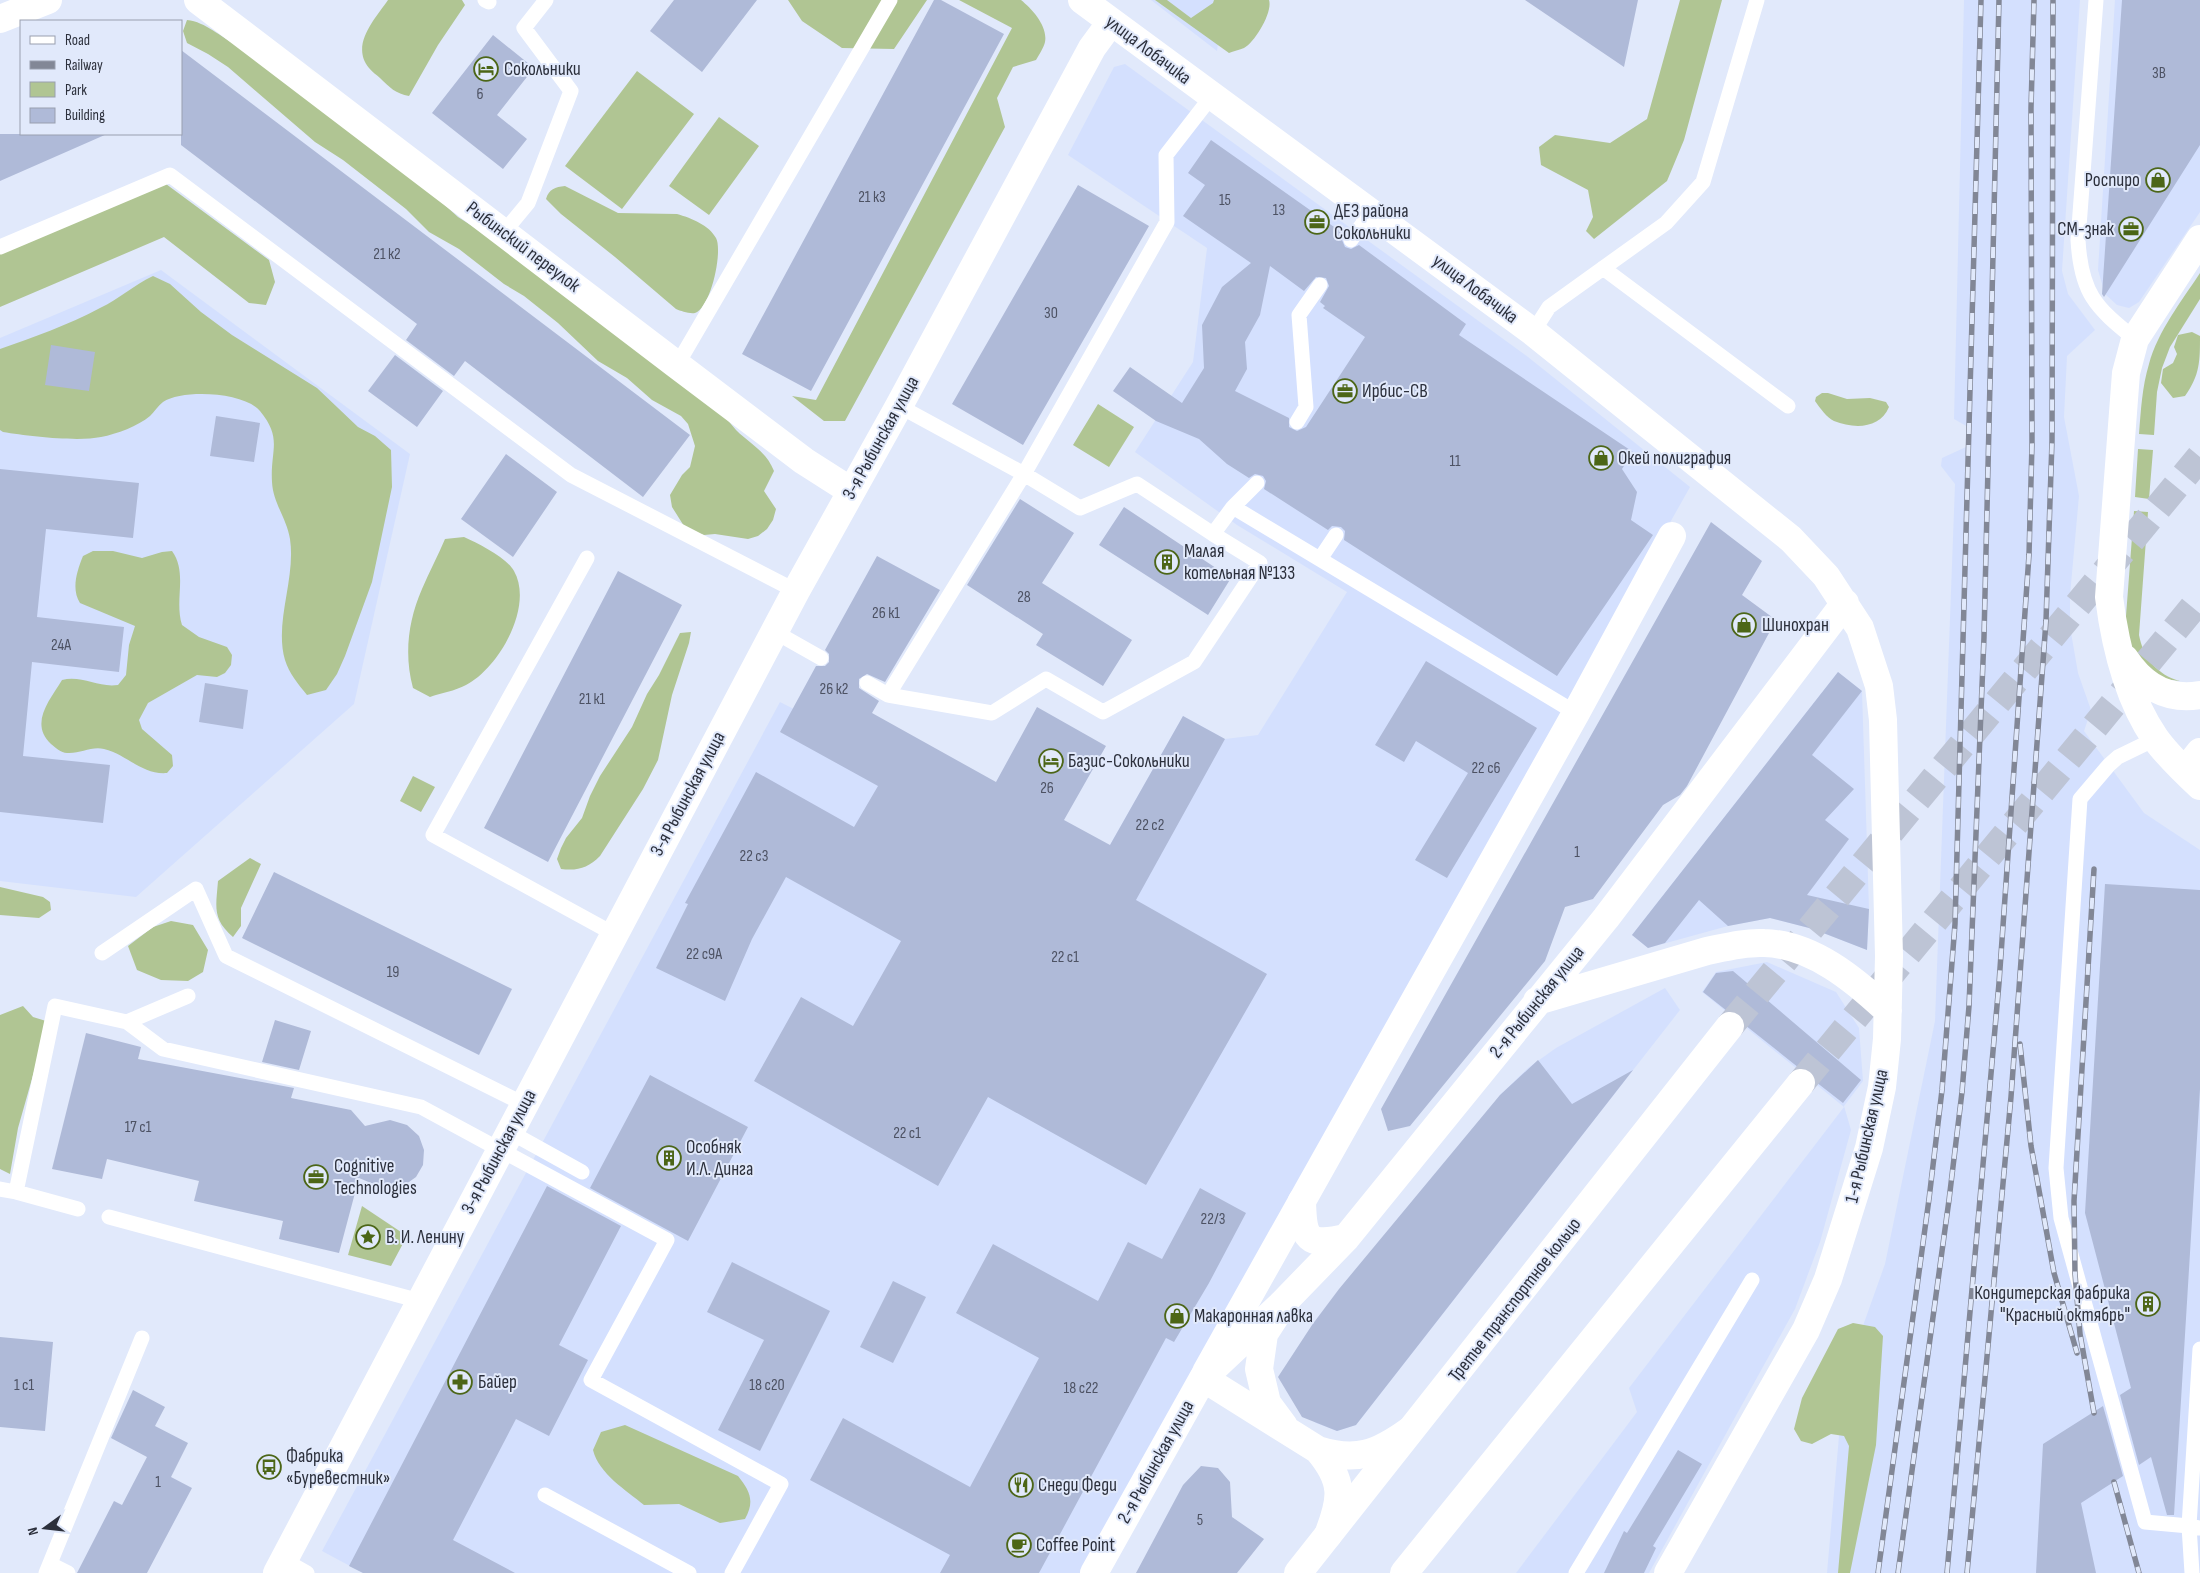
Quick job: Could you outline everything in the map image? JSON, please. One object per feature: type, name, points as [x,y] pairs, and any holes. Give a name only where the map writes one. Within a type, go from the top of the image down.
[{"type":"street","points":[[0,19],[48,0]]},
{"type":"street","name":"Рыбинский переулок","points":[[198,0],[677,365],[804,460],[850,491]]},
{"type":"street","name":"улица Лобачика","points":[[1082,0],[1211,97],[1372,212],[1533,332],[1791,540],[1826,576],[1845,603]]},
{"type":"street","name":"3-я Рыбинская улица","points":[[280,1566],[796,591],[850,491],[900,406],[1092,48],[1111,22]]},
{"type":"street","points":[[2195,770],[2155,739],[2133,698],[2118,649],[2109,597],[2126,373],[2135,339],[2200,239]]},
{"type":"street","name":"2-я Рыбинская улица","points":[[1094,1573],[1576,714],[1672,536]]},
{"type":"street","name":"2-я Рыбинская улица","points":[[1203,1378],[1282,1304],[1346,1238],[1606,918],[1845,603]]},
{"type":"street","name":"1-я Рыбинская улица","points":[[1668,1573],[1806,1330],[1828,1279],[1868,1148],[1882,1087],[1887,1039],[1890,956],[1883,720],[1879,686],[1870,658],[1860,628],[1845,603]]},
{"type":"street","points":[[2118,649],[2135,674],[2153,688],[2168,694],[2200,695]]},
{"type":"street","points":[[1537,1002],[1707,951],[1733,945],[1767,943],[1790,948],[1816,957],[1858,984],[1888,1011]]},
{"type":"street","name":"Третье транспортное кольцо","points":[[1298,1573],[1730,1026]]},
{"type":"street","points":[[1404,1573],[1801,1083]]},
{"type":"street","points":[[1302,1201],[1302,1220],[1309,1237],[1316,1242],[1346,1238]]},
{"type":"street","points":[[1282,1304],[1264,1334],[1259,1369],[1268,1403],[1288,1431]]},
{"type":"street","points":[[1203,1378],[1318,1450],[1334,1455],[1371,1453],[1386,1447],[1415,1426]]},
{"type":"street","points":[[1318,1450],[1329,1463],[1339,1494],[1338,1509],[1327,1536]]},
{"type":"lane","points":[[504,232],[528,203],[571,91],[524,28],[546,0]]},
{"type":"lane","points":[[677,365],[890,0]]},
{"type":"lane","points":[[1533,332],[1549,307],[1666,223],[1703,182],[1757,0]]},
{"type":"lane","points":[[2096,0],[2078,240],[2079,259],[2082,278],[2101,310],[2135,339]]},
{"type":"lane","points":[[888,694],[1024,474],[1167,222],[1166,155],[1211,97]]},
{"type":"lane","points":[[0,247],[170,175],[571,476],[796,591]]},
{"type":"lane","points":[[1351,240],[1372,212]]},
{"type":"lane","points":[[1603,268],[1788,406]]},
{"type":"lane","points":[[1297,422],[1306,407],[1300,315],[1320,285]]},
{"type":"lane","points":[[867,683],[888,694],[992,713],[1046,679],[1102,712],[1194,662],[1260,563],[1137,484],[1080,508],[1024,474],[900,406]]},
{"type":"lane","points":[[1213,534],[1233,507],[1257,483]]},
{"type":"lane","points":[[1233,507],[1576,714]]},
{"type":"lane","points":[[1320,558],[1336,535]]},
{"type":"lane","points":[[587,558],[434,835],[614,934]]},
{"type":"lane","points":[[775,632],[821,658]]},
{"type":"lane","points":[[2155,739],[2125,752],[2113,761],[2080,799],[2056,1168],[2061,1218],[2144,1522],[2195,1527]]},
{"type":"lane","points":[[102,953],[196,889],[226,956],[524,1104]]},
{"type":"lane","points":[[127,1022],[188,996]]},
{"type":"lane","points":[[16,1192],[55,1006],[127,1022],[163,1049],[421,1107],[582,1172]]},
{"type":"lane","points":[[505,1141],[667,1240],[591,1380],[781,1484],[732,1573]]},
{"type":"lane","points":[[0,1188],[78,1209]]},
{"type":"lane","points":[[109,1217],[420,1301]]},
{"type":"lane","points":[[1576,1573],[1752,1280]]},
{"type":"lane","points":[[68,1573],[48,1568],[142,1338]]},
{"type":"lane","points":[[2192,1573],[2200,1349]]},
{"type":"lane","points":[[545,1494],[689,1573]]},
{"type":"lane","points":[[280,1566],[308,1573]]},
{"type":"shaded area","points":[[1151,0],[1224,0],[1217,51]]},
{"type":"shaded area","points":[[1964,0],[2080,0],[2062,271],[2068,294],[2095,330],[2067,356],[2064,417],[2079,496],[2070,595],[2070,627],[2078,673],[2091,710],[2084,731],[2144,813],[2200,850],[2200,1573],[1827,1573],[1844,1379],[1885,1264],[1935,1021],[1955,484],[1941,466],[1942,458],[1966,447],[1968,427],[1954,419]]},
{"type":"shaded area","points":[[2115,0],[2200,0],[2200,212],[2139,302],[2129,308],[2117,305],[2105,294],[2098,270]]},
{"type":"shaded area","points":[[1125,64],[1528,357],[1690,487],[1080,1573],[363,1573],[322,1551],[780,702],[841,733],[1093,875],[1183,716],[1225,739],[1258,735],[1347,592],[1237,525],[1135,452],[1193,362],[1207,248],[1068,155],[1114,67]]},
{"type":"shaded area","points":[[161,270],[410,454],[354,704],[136,897],[0,881],[0,338]]},
{"type":"shaded area","points":[[1838,672],[1862,691],[1869,909],[1867,950],[1813,929],[1770,918],[1728,926],[1648,948],[1632,935]]},
{"type":"shaded area","points":[[1767,962],[1836,992],[1859,1028],[1863,1081],[1844,1106],[1851,1130],[1820,1242],[1795,1309],[1649,1573],[1516,1573],[1637,1412],[1629,1388],[1844,1107],[1702,992],[1716,972]]},
{"type":"shaded area","points":[[1665,988],[1680,1010],[1356,1425],[1337,1431],[1316,1423],[1296,1407],[1500,1095],[1528,1068],[1556,1048]]},
{"type":"green space","points":[[388,0],[462,0],[465,5],[438,45],[409,96],[396,92],[370,69],[364,59],[362,50],[366,32]]},
{"type":"green space","points":[[788,0],[927,0],[894,49],[842,48],[802,21]]},
{"type":"green space","points":[[959,0],[1021,0],[1030,8],[1042,24],[1045,36],[1044,44],[1036,60],[1013,67],[997,98],[1005,127],[845,421],[824,421],[792,396],[816,400],[1012,28]]},
{"type":"green space","points":[[1155,0],[1167,0],[1191,18],[1213,3],[1214,0],[1269,0],[1270,5],[1266,19],[1253,40],[1244,48],[1229,53]]},
{"type":"green space","points":[[1680,0],[1722,0],[1684,140],[1667,181],[1594,239],[1586,231],[1593,217],[1588,190],[1541,165],[1539,147],[1555,135],[1610,143],[1647,119]]},
{"type":"green space","points":[[187,20],[207,27],[237,45],[425,187],[458,217],[496,241],[716,404],[736,430],[767,458],[774,471],[764,491],[776,509],[773,520],[767,529],[758,536],[748,539],[715,534],[704,535],[684,526],[672,507],[670,495],[682,475],[690,467],[695,446],[688,424],[681,416],[652,400],[627,378],[598,361],[558,323],[524,296],[504,284],[459,249],[429,232],[406,209],[343,160],[315,142],[228,67],[187,43],[183,31]]},
{"type":"green space","points":[[637,71],[694,114],[622,209],[565,166]]},
{"type":"green space","points":[[719,117],[759,146],[709,215],[669,186]]},
{"type":"green space","points":[[166,184],[269,260],[275,282],[266,305],[249,303],[164,237],[0,307],[0,254]]},
{"type":"green space","points":[[565,186],[618,213],[677,214],[694,220],[709,229],[716,238],[718,245],[717,266],[711,290],[701,309],[693,313],[676,309],[561,214],[546,199],[553,189]]},
{"type":"green space","points":[[2200,273],[2200,299],[2170,347],[2162,368],[2157,392],[2154,435],[2139,434],[2143,390],[2153,352],[2171,317]]},
{"type":"green space","points":[[153,276],[170,284],[201,312],[232,335],[317,388],[358,427],[375,436],[391,450],[392,487],[372,582],[345,656],[337,674],[326,690],[307,695],[291,674],[285,660],[282,646],[282,631],[290,569],[290,539],[273,490],[273,437],[267,421],[260,411],[252,405],[228,396],[213,394],[184,395],[163,402],[145,420],[114,434],[101,437],[66,439],[39,437],[0,430],[0,349],[88,314]]},
{"type":"green space","points":[[2192,332],[2200,336],[2199,360],[2194,381],[2185,396],[2173,398],[2161,383],[2163,369],[2173,363],[2177,354],[2174,347],[2178,335]]},
{"type":"green space","points":[[1822,393],[1847,399],[1870,398],[1886,402],[1889,407],[1879,420],[1873,423],[1858,426],[1842,424],[1829,418],[1815,401],[1816,397]]},
{"type":"green space","points":[[1098,404],[1134,427],[1109,467],[1073,445]]},
{"type":"green space","points":[[2138,449],[2153,450],[2149,499],[2135,497]]},
{"type":"green space","points":[[2134,511],[2148,512],[2139,635],[2141,643],[2148,658],[2158,670],[2180,681],[2163,679],[2133,653],[2125,629]]},
{"type":"green space","points":[[464,537],[499,556],[510,566],[519,585],[520,601],[510,635],[490,665],[478,677],[466,685],[430,697],[413,688],[410,676],[408,651],[413,613],[445,539]]},
{"type":"green space","points":[[93,551],[113,551],[142,558],[172,551],[177,559],[179,568],[179,606],[182,625],[199,637],[227,647],[232,655],[231,665],[225,673],[217,677],[197,675],[148,703],[139,720],[142,729],[172,755],[173,766],[167,773],[158,773],[142,768],[104,749],[99,748],[72,753],[63,752],[51,744],[42,728],[42,720],[47,704],[62,680],[76,679],[104,685],[118,685],[126,675],[129,645],[135,626],[80,603],[77,598],[75,586],[83,556]]},
{"type":"green space","points":[[691,632],[672,695],[658,760],[643,789],[600,856],[582,868],[573,870],[561,869],[557,859],[561,848],[566,838],[582,818],[600,776],[632,727],[647,694],[659,675],[680,633]]},
{"type":"green space","points":[[413,776],[435,787],[421,812],[400,801]]},
{"type":"green space","points":[[250,858],[261,864],[241,908],[241,926],[233,937],[218,918],[216,905],[218,881]]},
{"type":"green space","points":[[0,887],[43,897],[50,902],[51,910],[39,918],[0,915]]},
{"type":"green space","points":[[171,921],[193,925],[208,950],[203,972],[188,981],[161,980],[137,970],[128,946],[153,927]]},
{"type":"green space","points":[[23,1006],[33,1017],[46,1021],[45,1033],[18,1128],[10,1174],[0,1169],[0,1015]]},
{"type":"green space","points":[[362,1206],[407,1236],[391,1266],[348,1255]]},
{"type":"green space","points":[[1853,1323],[1875,1327],[1883,1336],[1876,1445],[1850,1573],[1838,1573],[1849,1446],[1844,1436],[1831,1434],[1812,1444],[1801,1441],[1794,1429],[1802,1398],[1838,1329]]},
{"type":"green space","points":[[625,1425],[738,1476],[750,1496],[750,1507],[745,1519],[720,1523],[679,1504],[644,1505],[607,1474],[596,1459],[593,1450],[601,1432]]},
{"type":"building","points":[[674,0],[757,0],[702,72],[650,31]]},
{"type":"building","points":[[934,0],[941,0],[1004,34],[811,391],[742,354]]},
{"type":"building","points":[[1525,0],[1638,0],[1624,67]]},
{"type":"building","points":[[2122,0],[2200,0],[2200,145],[2104,297],[2102,294]]},
{"type":"building","points":[[493,35],[534,68],[497,115],[527,139],[503,169],[432,113]]},
{"type":"building","points":[[182,51],[690,435],[643,497],[465,361],[454,376],[406,340],[417,324],[181,145]]},
{"type":"building","points":[[0,134],[105,135],[0,181]]},
{"type":"building","points":[[1211,140],[1344,234],[1342,240],[1345,247],[1351,249],[1359,245],[1466,324],[1459,335],[1633,452],[1622,469],[1637,492],[1631,520],[1653,535],[1557,676],[1344,540],[1345,531],[1341,527],[1332,526],[1328,530],[1264,489],[1266,481],[1263,476],[1255,474],[1249,478],[1227,464],[1199,439],[1156,421],[1113,391],[1130,367],[1182,403],[1204,368],[1202,325],[1222,287],[1251,263],[1183,216],[1205,185],[1188,173]],"holes":[[[1270,266],[1304,291],[1316,277],[1326,278],[1329,286],[1320,302],[1325,306],[1323,308],[1365,337],[1306,427],[1297,431],[1289,427],[1289,418],[1235,391],[1247,369],[1245,342],[1260,315]]]},
{"type":"building","points":[[1078,185],[1149,226],[1023,445],[952,404]]},
{"type":"building","points":[[51,345],[95,352],[89,391],[45,385]]},
{"type":"building","points":[[395,355],[443,391],[417,427],[368,391]]},
{"type":"building","points":[[216,416],[260,423],[254,462],[210,456]]},
{"type":"building","points":[[506,454],[557,492],[513,557],[461,519]]},
{"type":"building","points":[[0,469],[139,483],[133,538],[46,529],[37,617],[124,627],[119,672],[32,662],[23,756],[110,765],[103,823],[0,812]]},
{"type":"building","points":[[1020,499],[1074,533],[1042,583],[1132,640],[1103,686],[1036,645],[1043,634],[967,585]]},
{"type":"building","name":"Малая котельная №133","points":[[1124,507],[1231,578],[1208,615],[1099,545]]},
{"type":"building","points":[[1711,522],[1762,561],[1742,595],[1776,620],[1687,786],[1680,795],[1663,805],[1593,899],[1565,907],[1545,961],[1410,1126],[1388,1131],[1381,1109]]},
{"type":"building","points":[[877,556],[940,590],[885,682],[867,674],[859,679],[859,688],[879,701],[872,713],[996,782],[1037,707],[1106,746],[1064,820],[1110,845],[1183,716],[1225,739],[1136,900],[1267,974],[1146,1185],[988,1097],[938,1186],[754,1081],[801,997],[853,1026],[901,941],[786,877],[752,939],[725,1001],[656,968],[688,904],[685,903],[756,772],[854,827],[878,786],[780,732],[816,666],[825,666],[829,662],[829,654],[825,650]]},
{"type":"building","points":[[618,571],[682,605],[548,862],[484,828]]},
{"type":"building","points":[[1426,661],[1537,728],[1447,878],[1415,860],[1468,773],[1416,741],[1404,762],[1375,745]]},
{"type":"building","points":[[1838,672],[1862,691],[1812,755],[1854,789],[1825,820],[1849,839],[1807,895],[1869,909],[1867,950],[1813,929],[1770,918],[1728,926],[1699,900],[1665,943],[1648,948],[1632,935]]},
{"type":"building","points":[[205,683],[248,690],[243,729],[199,722]]},
{"type":"building","points":[[274,872],[512,989],[479,1055],[242,938]]},
{"type":"building","points":[[2105,884],[2200,890],[2200,1089],[2174,1515],[2167,1515],[2151,1457],[2139,1465],[2120,1395],[2131,1388],[2085,1213]]},
{"type":"building","points":[[1733,971],[1861,1080],[1843,1103],[1816,1082],[1810,1071],[1799,1068],[1745,1025],[1740,1014],[1727,1011],[1703,992],[1716,973]]},
{"type":"building","points":[[275,1020],[311,1031],[299,1070],[262,1062]]},
{"type":"building","points":[[86,1033],[141,1047],[138,1059],[294,1088],[291,1098],[351,1110],[365,1126],[390,1120],[407,1125],[419,1136],[424,1150],[423,1165],[416,1177],[402,1187],[383,1188],[359,1178],[339,1253],[279,1239],[283,1221],[194,1201],[199,1181],[107,1159],[102,1179],[52,1169]]},
{"type":"building","points":[[1538,1060],[1572,1104],[1633,1070],[1356,1425],[1337,1431],[1302,1417],[1278,1377],[1312,1325],[1339,1289],[1500,1095]]},
{"type":"building","name":"Особняк И.Л. Динга","points":[[650,1075],[748,1127],[688,1241],[590,1188]]},
{"type":"building","points":[[547,1186],[621,1226],[559,1345],[588,1360],[549,1436],[516,1419],[453,1540],[515,1573],[363,1573],[349,1566]]},
{"type":"building","points":[[1200,1188],[1246,1213],[1209,1283],[1174,1342],[1166,1338],[1039,1573],[940,1573],[950,1555],[810,1480],[843,1418],[970,1487],[1039,1358],[956,1313],[993,1244],[1098,1301],[1128,1242],[1162,1259]]},
{"type":"building","points":[[732,1262],[830,1311],[760,1451],[718,1430],[764,1340],[707,1312]]},
{"type":"building","points":[[893,1281],[926,1297],[893,1363],[860,1347]]},
{"type":"building","points":[[0,1337],[53,1342],[45,1431],[0,1427]]},
{"type":"building","points":[[133,1390],[165,1407],[155,1426],[188,1443],[171,1477],[192,1488],[147,1573],[77,1573],[114,1501],[122,1505],[147,1457],[111,1438]]},
{"type":"building","points":[[2103,1406],[2123,1476],[2081,1503],[2096,1573],[2036,1573],[2043,1444]]},
{"type":"building","points":[[1678,1450],[1702,1464],[1653,1546],[1656,1548],[1644,1573],[1604,1573],[1624,1531],[1627,1533]]},
{"type":"building","points":[[1201,1466],[1218,1468],[1230,1482],[1232,1517],[1264,1539],[1237,1573],[1136,1573],[1183,1485]]},
{"type":"tunnel","points":[[1730,1026],[2200,457]]},
{"type":"tunnel","points":[[1801,1083],[2200,599]]},
{"type":"railway","points":[[1878,1573],[1942,1090],[1955,924],[1981,0]]},
{"type":"railway","points":[[1898,1573],[1949,1200],[1962,1092],[1969,1006],[1984,637],[1999,0]]},
{"type":"railway","points":[[1947,1573],[1999,983],[2029,555],[2032,444],[2031,108],[2034,0]]},
{"type":"railway","points":[[1967,1573],[2011,1097],[2046,621],[2052,441],[2053,0]]},
{"type":"railway","points":[[2094,869],[2074,1201],[2075,1274],[2080,1334],[2094,1413]]},
{"type":"railway","points":[[2020,1044],[2031,1146],[2054,1273],[2077,1353]]},
{"type":"railway","points":[[2114,1482],[2139,1573]]},
{"type":"place","name":"Сокольники","points":[[486,69]]},
{"type":"place","name":"Роспиро","points":[[2158,180]]},
{"type":"place","name":"ДЕЗ района Сокольники","points":[[1317,222]]},
{"type":"place","name":"СМ-знак","points":[[2131,229]]},
{"type":"place","name":"Ирбис-СВ","points":[[1345,391]]},
{"type":"place","name":"Окей полиграфия","points":[[1601,458]]},
{"type":"place","name":"Малая котельная №133","points":[[1167,562]]},
{"type":"place","name":"Шинохран","points":[[1744,625]]},
{"type":"place","name":"Базис-Сокольники","points":[[1051,761]]},
{"type":"place","name":"Особняк И.Л. Динга","points":[[669,1158]]},
{"type":"place","name":"Cognitive Technologies","points":[[316,1177]]},
{"type":"place","name":"В. И. Ленину","points":[[368,1237]]},
{"type":"place","name":"Кондитерская фабрика \"Красный октябрь\"","points":[[2148,1304]]},
{"type":"place","name":"Макаронная лавка","points":[[1177,1316]]},
{"type":"place","name":"Байер","points":[[460,1382]]},
{"type":"place","name":"Фабрика «Буревестник»","points":[[269,1467]]},
{"type":"place","name":"Снеди Феди","points":[[1021,1485]]},
{"type":"place","name":"Coffee Point","points":[[1019,1545]]}]
